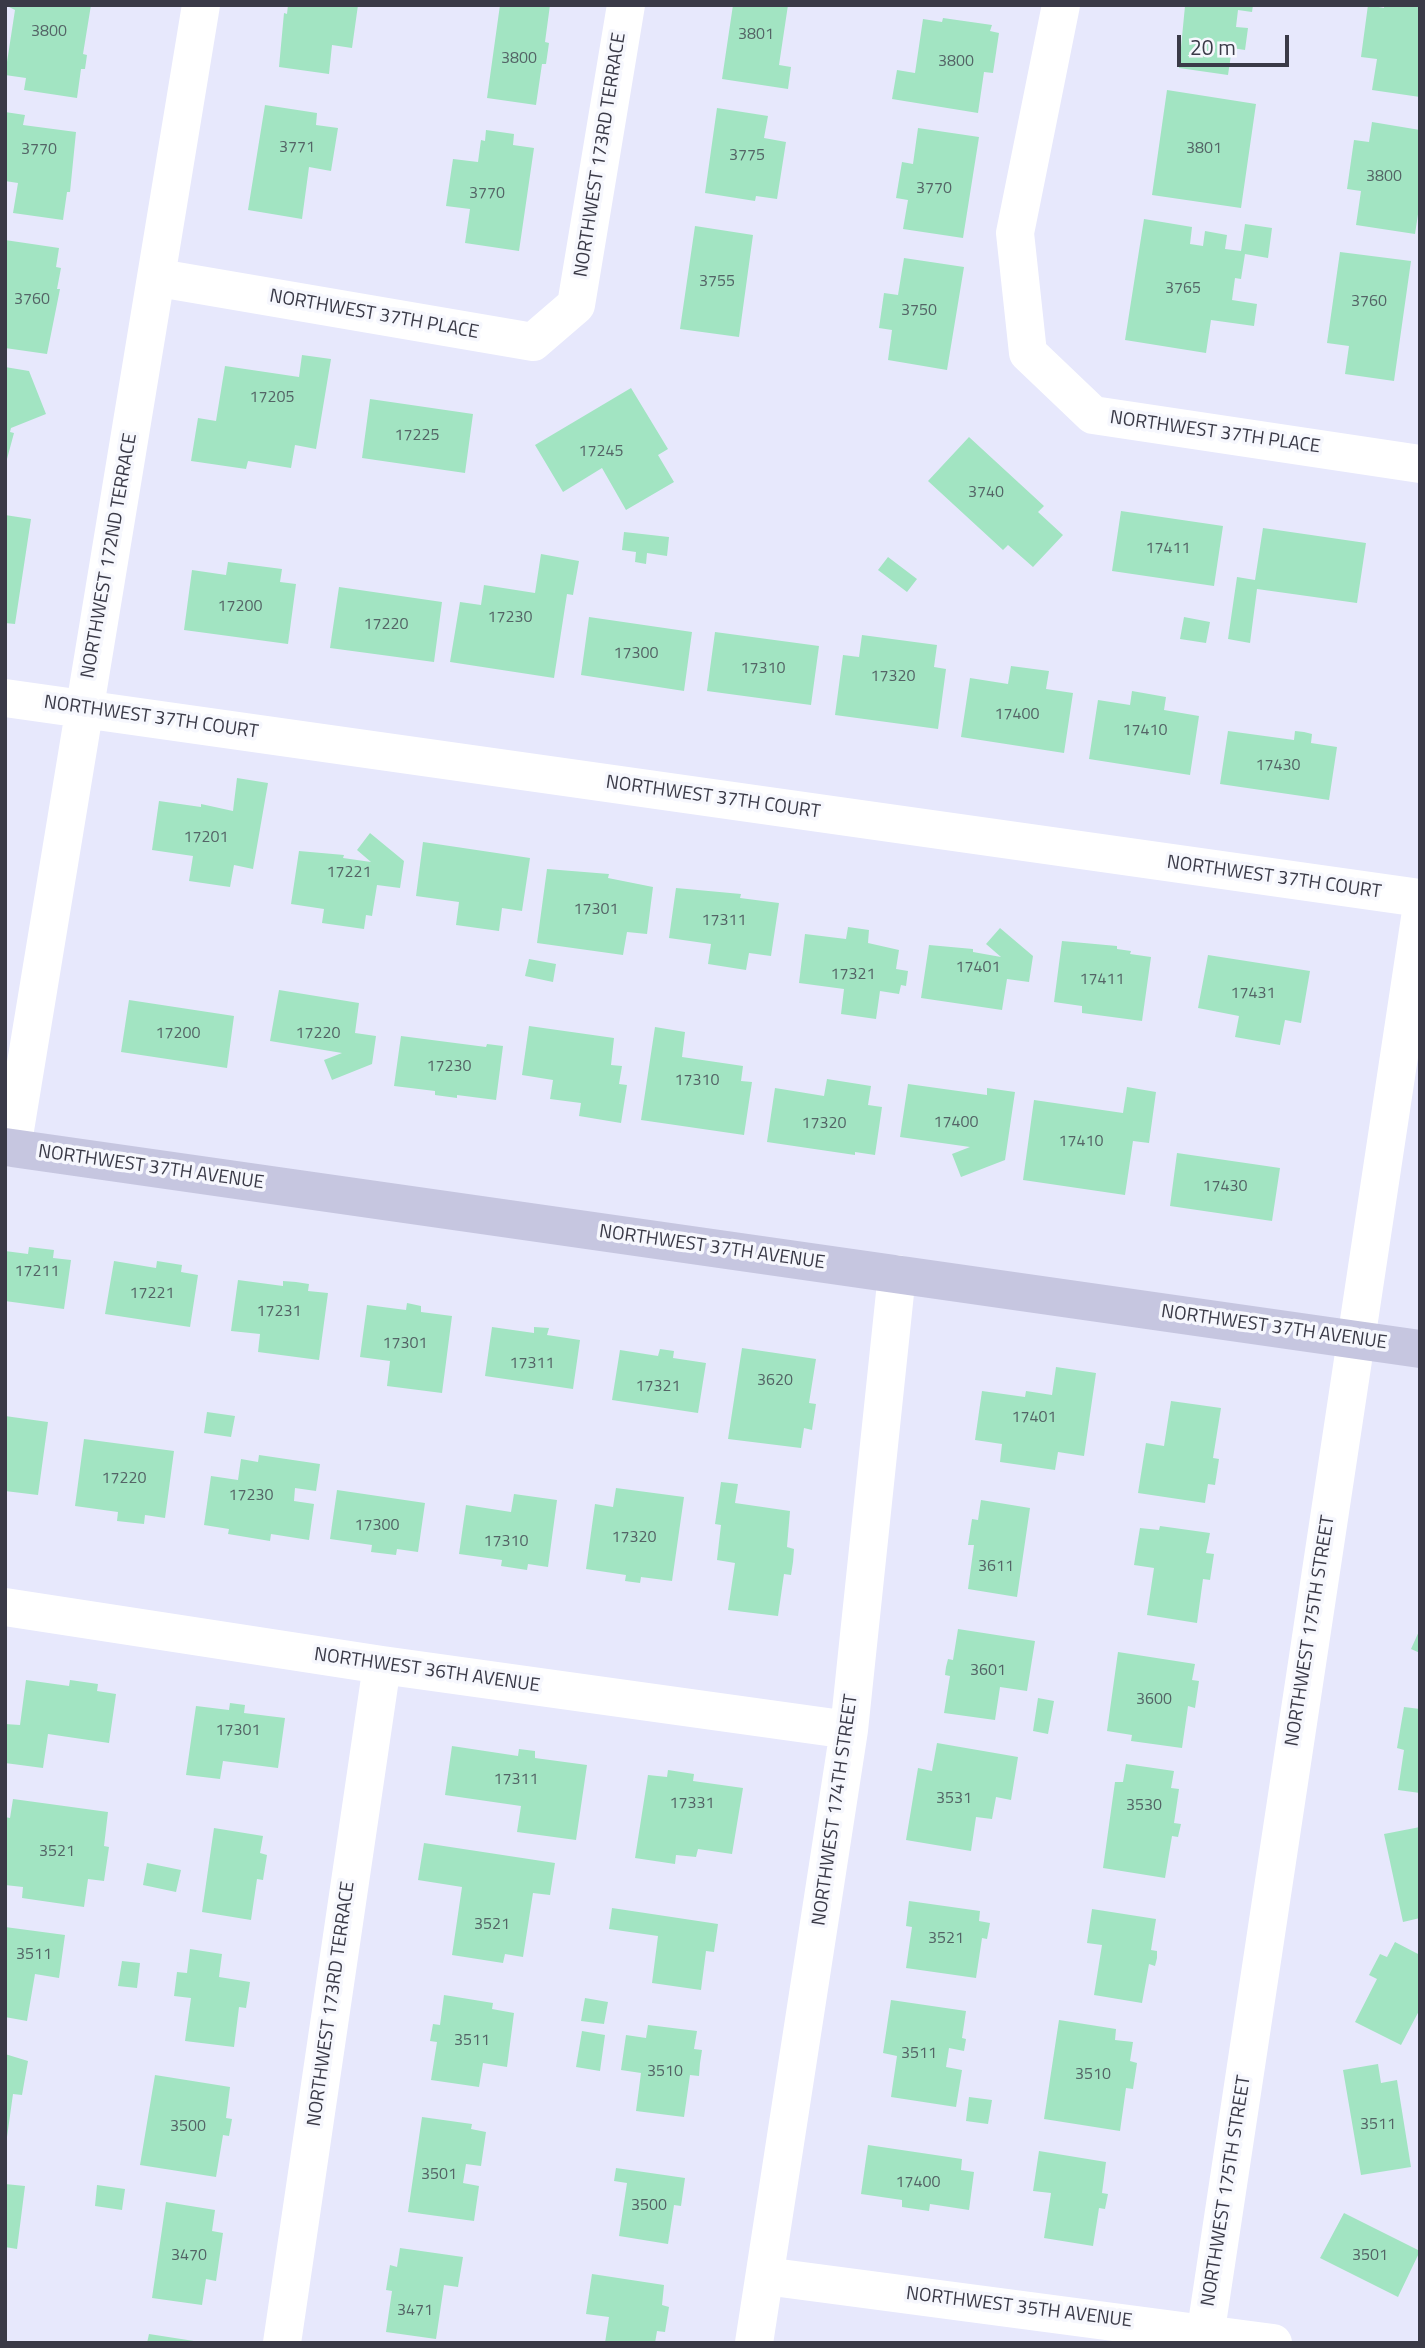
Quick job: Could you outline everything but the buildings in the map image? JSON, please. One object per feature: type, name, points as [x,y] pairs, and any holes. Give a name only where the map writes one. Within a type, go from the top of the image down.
[{"type":"main road","name":"NORTHWEST 37TH AVENUE","points":[[8,1147],[1420,1349]]},
{"type":"street","name":"NORTHWEST 172ND TERRACE","points":[[8,1147],[159,278],[201,5]]},
{"type":"street","name":"NORTHWEST 173RD TERRACE","points":[[576,305],[626,5]]},
{"type":"street","name":"NORTHWEST 37TH PLACE","points":[[1060,5],[1015,233],[1028,354],[1093,415],[1420,464]]},
{"type":"street","name":"NORTHWEST 37TH PLACE","points":[[159,278],[533,342],[576,305]]},
{"type":"street","name":"NORTHWEST 37TH COURT","points":[[5,698],[1420,898]]},
{"type":"street","name":"NORTHWEST 175TH STREET","points":[[1205,2337],[1420,918]]},
{"type":"street","name":"NORTHWEST 174TH STREET","points":[[754,2343],[849,1730],[897,1274]]},
{"type":"street","name":"NORTHWEST 36TH AVENUE","points":[[5,1607],[382,1665],[849,1730]]},
{"type":"street","name":"NORTHWEST 173RD TERRACE","points":[[282,2343],[382,1665]]},
{"type":"street","name":"NORTHWEST 35TH AVENUE","points":[[765,2276],[1205,2337],[1273,2343]]}]
